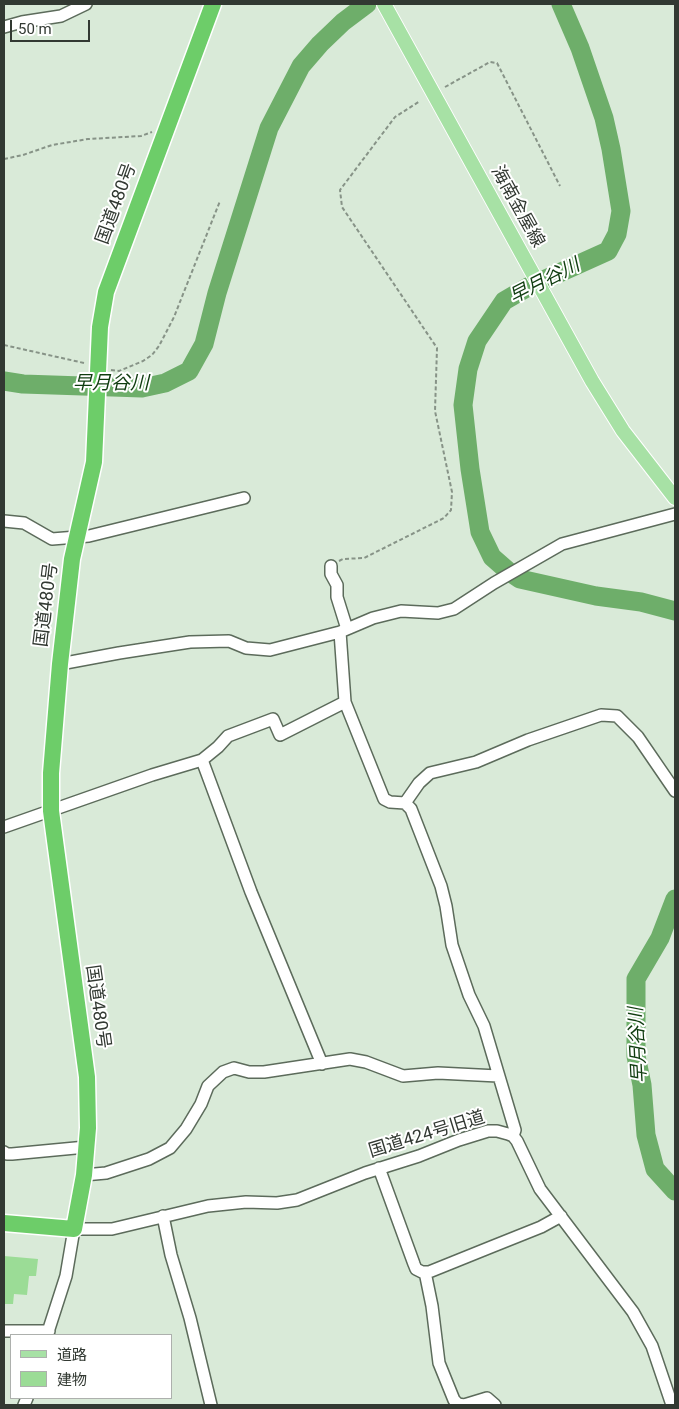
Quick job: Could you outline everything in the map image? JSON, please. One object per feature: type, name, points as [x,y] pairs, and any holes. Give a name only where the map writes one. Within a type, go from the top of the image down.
[{"type":"highway","name":"国道480号","points":[[74,1229],[84,1175],[88,1128],[87,1077],[51,811],[51,773],[60,664],[72,559],[94,462],[100,326],[106,292],[213,4]]},
{"type":"highway","points":[[4,1222],[74,1229]]},
{"type":"main road","name":"海南金屋線","points":[[384,4],[562,327],[623,431],[675,498]]},
{"type":"street","points":[[4,27],[61,16],[86,4]]},
{"type":"street","points":[[4,521],[24,523],[52,539],[89,536],[244,498]]},
{"type":"street","points":[[60,664],[190,642],[230,641],[246,648],[270,650],[343,630],[373,618],[401,611],[438,612],[454,609],[494,583],[562,544],[675,514]]},
{"type":"street","points":[[331,566],[331,574],[337,584],[337,596],[343,630],[345,702],[384,799],[390,802],[405,803],[412,809],[441,886],[452,945],[466,986],[484,1026],[498,1076],[505,1092],[515,1130],[513,1136],[538,1184],[640,1322],[652,1346],[672,1405]]},
{"type":"street","points":[[4,827],[152,775],[202,760],[228,736],[273,719],[280,735],[345,702]]},
{"type":"street","points":[[405,803],[419,783],[430,773],[476,762],[528,740],[601,715],[617,716],[638,737],[675,791]]},
{"type":"street","points":[[202,760],[264,927],[322,1064]]},
{"type":"street","points":[[84,1175],[106,1173],[149,1158],[170,1148],[186,1129],[201,1104],[208,1086],[223,1072],[234,1068],[249,1072],[264,1072],[350,1059],[366,1062],[403,1076],[438,1073],[498,1076]]},
{"type":"street","name":"国道424号旧道","points":[[74,1229],[112,1229],[186,1210],[228,1203],[278,1203],[297,1200],[379,1168],[409,1160],[450,1143],[488,1131],[504,1132],[513,1136]]},
{"type":"street","points":[[4,1152],[12,1154],[86,1147]]},
{"type":"street","points":[[379,1168],[414,1264],[419,1271],[425,1272],[533,1230],[561,1216]]},
{"type":"street","points":[[163,1216],[171,1255],[190,1318],[211,1405]]},
{"type":"street","points":[[4,1331],[48,1333],[66,1276],[74,1229]]},
{"type":"street","points":[[425,1272],[439,1362],[454,1400],[458,1404],[464,1405],[488,1398],[496,1405]]},
{"type":"path","points":[[444,87],[490,62],[497,63],[560,186]]},
{"type":"path","points":[[331,566],[343,559],[364,558],[444,518],[451,510],[452,492],[435,411],[437,348],[342,207],[340,190],[395,117],[420,102]]},
{"type":"path","points":[[4,159],[52,145],[88,139],[141,136],[168,125]]},
{"type":"path","points":[[4,345],[99,370],[119,371],[143,361],[156,351],[170,326],[220,201]]},
{"type":"building","points":[[4,1256],[38,1259],[36,1276],[29,1276],[27,1295],[14,1294],[13,1304],[4,1304]]},
{"type":"waterway","name":"早月谷川","points":[[4,381],[23,384],[142,388],[165,383],[189,371],[204,344],[217,293],[269,128],[301,66],[343,22],[367,4]]},
{"type":"waterway","name":"早月谷川","points":[[561,4],[580,48],[604,118],[621,211],[617,234],[608,251],[528,287],[504,301],[477,341],[468,369],[463,405],[470,469],[480,532],[492,557],[520,579],[596,596],[641,602],[675,611]]},
{"type":"waterway","name":"早月谷川","points":[[675,899],[660,938],[636,979],[636,1056],[642,1085],[646,1135],[655,1169],[675,1191]]}]
